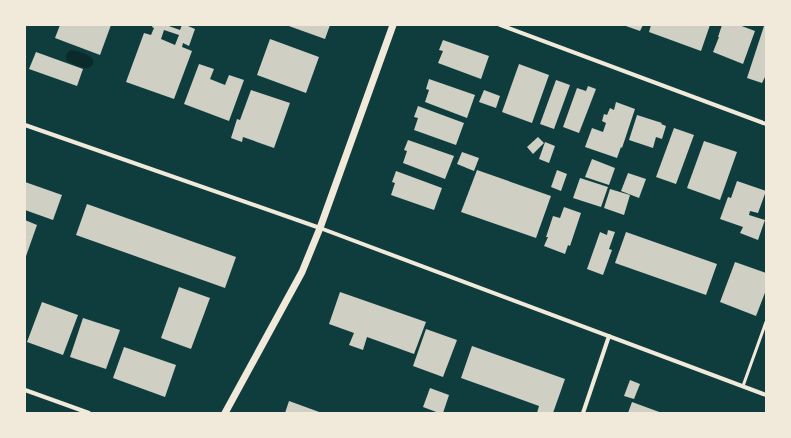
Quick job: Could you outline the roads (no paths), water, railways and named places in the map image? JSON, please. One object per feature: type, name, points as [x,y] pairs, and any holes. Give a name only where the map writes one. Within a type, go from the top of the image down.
[{"type":"street","points":[[224,413],[302,272],[320,228],[393,25]]},
{"type":"street","points":[[500,25],[766,124]]},
{"type":"street","points":[[25,125],[320,228],[766,395]]},
{"type":"street","points":[[583,413],[609,336]]},
{"type":"street","points":[[25,390],[89,413]]},
{"type":"lane","points":[[742,386],[766,322]]},
{"type":"water","points":[[71,50],[81,52],[92,58],[93,65],[86,68],[67,61],[66,55]]}]
